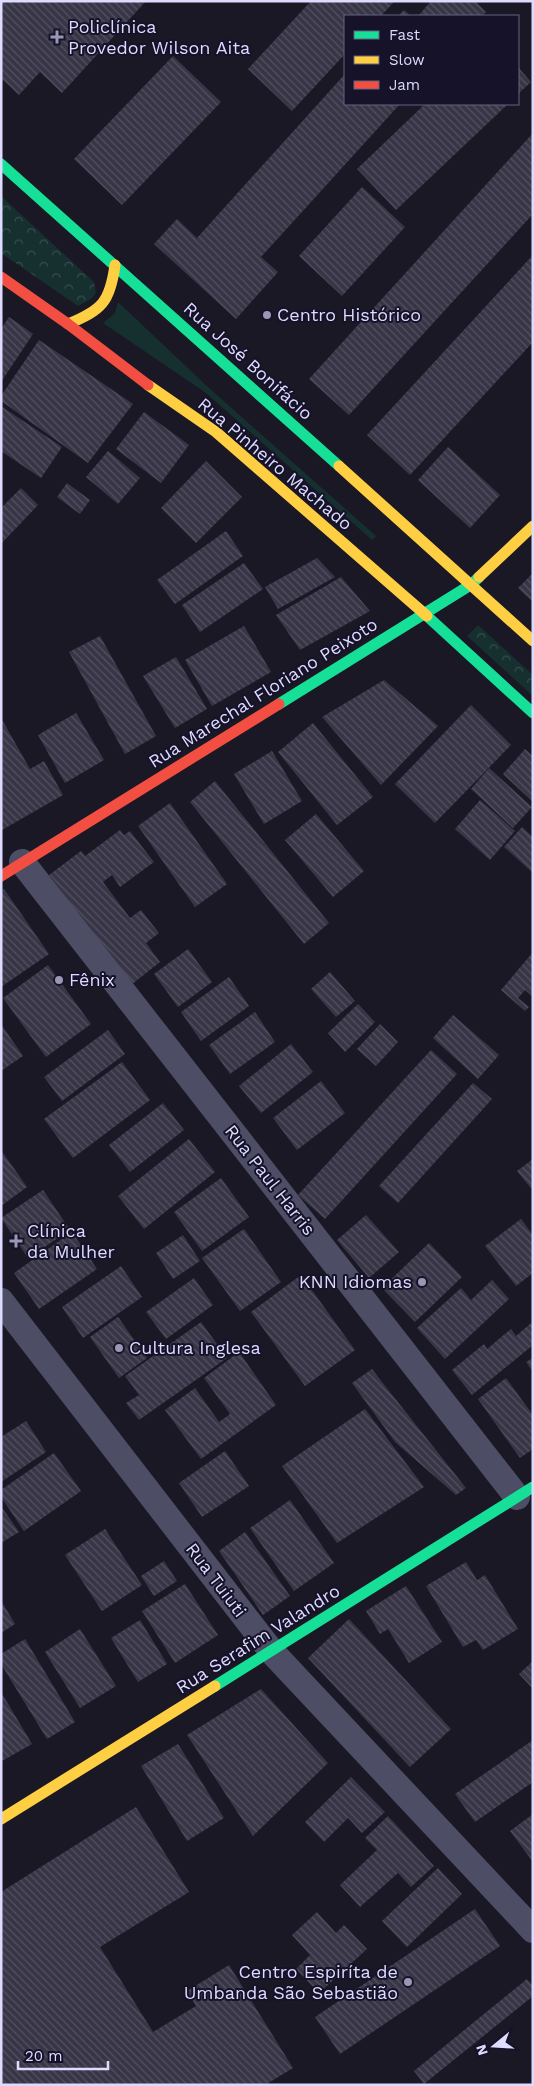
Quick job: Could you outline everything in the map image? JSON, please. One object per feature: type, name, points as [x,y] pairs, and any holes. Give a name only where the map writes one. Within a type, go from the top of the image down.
[{"type":"main road","name":"Rua José Bonifácio","points":[[1,164],[472,584],[533,641]]},
{"type":"main road","points":[[68,324],[86,317],[102,307],[112,290],[115,266]]},
{"type":"main road","name":"Rua Pinheiro Machado","points":[[1,277],[68,324],[134,375],[216,432],[425,614],[533,713]]},
{"type":"main road","name":"Rua Marechal Floriano Peixoto","points":[[12,869],[472,584],[533,526]]},
{"type":"main road","name":"Rua Serafim Valandro","points":[[1,1820],[525,1492]]},
{"type":"street","name":"Rua Paul Harris","points":[[12,869],[525,1492]]},
{"type":"street","name":"Rua Tuiuti","points":[[1,1301],[272,1652],[533,1930]]},
{"type":"green space","points":[[1,196],[94,282],[96,293],[91,299],[78,306],[1,253]]},
{"type":"green space","points":[[118,302],[209,388],[376,536],[372,540],[206,393],[103,323],[115,313]]},
{"type":"green space","points":[[478,625],[533,675],[533,696],[467,636]]},
{"type":"building","name":"Policlínica Provedor Wilson Aita","points":[[1,1],[146,1],[62,93],[40,72],[19,95],[1,78]]},
{"type":"building","points":[[311,1],[391,1],[393,3],[382,15],[344,15],[344,55],[292,111],[248,69]]},
{"type":"building","points":[[431,1],[475,1],[486,12],[483,15],[419,15]]},
{"type":"building","points":[[404,10],[410,15],[399,15]]},
{"type":"building","points":[[173,56],[221,102],[122,205],[74,159]]},
{"type":"building","points":[[519,68],[531,82],[519,93]]},
{"type":"building","points":[[344,75],[344,105],[399,105],[261,257],[278,272],[236,319],[154,244],[177,219],[197,238]]},
{"type":"building","points":[[424,105],[507,105],[396,210],[357,169]]},
{"type":"building","points":[[533,133],[533,214],[349,415],[309,379]]},
{"type":"building","points":[[362,187],[405,227],[342,296],[299,256]]},
{"type":"building","points":[[533,255],[533,342],[410,475],[367,435]]},
{"type":"building","points":[[9,317],[33,334],[1,382],[1,329]]},
{"type":"building","points":[[39,340],[133,404],[88,463],[1,401],[1,396]]},
{"type":"building","points":[[1,406],[62,447],[41,478],[1,451]]},
{"type":"building","points":[[144,412],[189,445],[161,483],[116,449]]},
{"type":"building","points":[[448,447],[500,495],[470,528],[418,480]]},
{"type":"building","points":[[108,451],[140,478],[118,504],[86,477]]},
{"type":"building","points":[[206,461],[242,497],[196,543],[161,508]]},
{"type":"building","points":[[67,483],[90,500],[80,514],[57,497]]},
{"type":"building","points":[[21,488],[38,505],[1,544],[1,508]]},
{"type":"building","points":[[226,531],[243,556],[175,604],[157,580]]},
{"type":"building","points":[[317,558],[335,577],[278,609],[265,587]]},
{"type":"building","points":[[244,563],[263,589],[200,632],[182,605]]},
{"type":"building","points":[[533,573],[533,602],[518,588]]},
{"type":"building","points":[[341,577],[370,611],[300,650],[276,615]]},
{"type":"building","points":[[244,626],[271,672],[212,706],[185,660]]},
{"type":"building","points":[[100,636],[156,736],[125,754],[69,652]]},
{"type":"building","points":[[176,657],[207,709],[175,728],[143,676]]},
{"type":"building","points":[[384,680],[438,726],[381,785],[322,717]]},
{"type":"building","points":[[471,705],[511,745],[435,823],[395,784]]},
{"type":"building","points":[[76,713],[104,760],[65,783],[38,735]]},
{"type":"building","points":[[1,718],[30,769],[44,761],[63,795],[2,830]]},
{"type":"building","points":[[313,723],[373,797],[337,825],[278,752]]},
{"type":"building","points":[[525,749],[533,756],[533,802],[503,774]]},
{"type":"building","points":[[272,751],[302,801],[264,824],[234,774]]},
{"type":"building","points":[[489,768],[532,807],[513,828],[471,789]]},
{"type":"building","points":[[215,781],[329,923],[304,944],[190,802]]},
{"type":"building","points":[[480,800],[515,831],[490,860],[455,829]]},
{"type":"building","points":[[170,803],[227,884],[195,907],[138,826]]},
{"type":"building","points":[[316,814],[364,871],[333,897],[285,840]]},
{"type":"building","points":[[522,827],[533,837],[533,873],[504,847]]},
{"type":"building","points":[[120,830],[124,835],[130,831],[154,862],[120,887],[112,875],[103,882],[130,918],[141,910],[159,933],[146,943],[160,962],[131,985],[49,875],[81,851],[85,856]]},
{"type":"building","points":[[4,889],[49,954],[1,987],[1,890]]},
{"type":"building","points":[[188,949],[212,982],[178,1007],[154,974]]},
{"type":"building","points":[[533,952],[533,997],[525,990],[518,998],[529,1007],[525,1011],[501,990]]},
{"type":"building","points":[[48,965],[91,1024],[46,1057],[3,998]]},
{"type":"building","points":[[330,972],[355,1001],[336,1017],[311,989]]},
{"type":"building","points":[[229,977],[249,1006],[201,1041],[181,1012]]},
{"type":"building","points":[[358,1004],[375,1022],[345,1052],[328,1033]]},
{"type":"building","points":[[255,1012],[275,1042],[230,1074],[209,1045]]},
{"type":"building","points":[[453,1015],[499,1055],[478,1079],[433,1038]]},
{"type":"building","points":[[1,1024],[23,1056],[1,1071]]},
{"type":"building","points":[[380,1024],[398,1042],[376,1066],[357,1049]]},
{"type":"building","points":[[108,1030],[125,1054],[62,1101],[44,1077]]},
{"type":"building","points":[[291,1044],[313,1072],[261,1113],[239,1086]]},
{"type":"building","points":[[431,1050],[457,1074],[325,1219],[298,1195]]},
{"type":"building","points":[[122,1062],[150,1100],[73,1158],[44,1119]]},
{"type":"building","points":[[321,1081],[345,1113],[297,1150],[273,1118]]},
{"type":"building","points":[[473,1083],[492,1099],[398,1203],[379,1186]]},
{"type":"building","points":[[163,1103],[184,1130],[130,1172],[109,1145]]},
{"type":"building","points":[[189,1139],[215,1172],[144,1229],[118,1196]]},
{"type":"building","points":[[1,1150],[27,1187],[1,1206]]},
{"type":"building","points":[[533,1159],[533,1191],[517,1171]]},
{"type":"building","points":[[221,1178],[249,1217],[202,1251],[174,1212]]},
{"type":"building","points":[[43,1190],[70,1230],[28,1258],[1,1218]]},
{"type":"building","points":[[366,1215],[399,1252],[369,1278],[337,1240]]},
{"type":"building","points":[[521,1219],[533,1235],[533,1273],[516,1286],[485,1246]]},
{"type":"building","points":[[244,1229],[281,1282],[240,1311],[202,1258]]},
{"type":"building","points":[[72,1232],[97,1269],[39,1309],[14,1273]]},
{"type":"building","points":[[183,1235],[200,1261],[173,1279],[156,1253]]},
{"type":"building","name":"KNN Idiomas","points":[[429,1243],[462,1277],[415,1322],[382,1288]]},
{"type":"building","points":[[121,1266],[142,1297],[83,1338],[62,1307]]},
{"type":"building","points":[[301,1275],[355,1350],[305,1386],[251,1312]]},
{"type":"building","points":[[194,1278],[213,1305],[166,1339],[146,1312]]},
{"type":"building","points":[[492,1280],[509,1299],[445,1359],[417,1328],[461,1288],[471,1300]]},
{"type":"building","name":"Cultura Inglesa","points":[[118,1317],[147,1358],[119,1378],[90,1337]]},
{"type":"building","points":[[201,1322],[227,1358],[139,1420],[126,1403],[139,1395],[125,1376]]},
{"type":"building","points":[[531,1323],[533,1326],[533,1345],[472,1395],[452,1370],[484,1344],[487,1349],[511,1329],[516,1336]]},
{"type":"building","points":[[239,1352],[276,1405],[201,1459],[165,1410],[195,1388],[219,1422],[230,1414],[204,1378]]},
{"type":"building","points":[[533,1358],[533,1372],[526,1362]]},
{"type":"building","points":[[372,1369],[466,1488],[456,1495],[395,1442],[352,1383]]},
{"type":"building","points":[[506,1378],[533,1415],[533,1449],[520,1458],[478,1399]]},
{"type":"building","points":[[365,1409],[424,1487],[337,1543],[282,1466]]},
{"type":"building","points":[[26,1421],[46,1452],[1,1482],[1,1437]]},
{"type":"building","points":[[225,1451],[249,1486],[202,1517],[179,1483]]},
{"type":"building","points":[[54,1453],[81,1491],[24,1531],[1,1497],[1,1490]]},
{"type":"building","points":[[290,1500],[334,1563],[294,1591],[250,1528]]},
{"type":"building","points":[[1,1506],[19,1532],[1,1543]]},
{"type":"building","points":[[105,1529],[142,1585],[102,1611],[65,1555]]},
{"type":"building","points":[[245,1532],[290,1596],[263,1615],[219,1551]]},
{"type":"building","points":[[164,1561],[177,1581],[154,1596],[141,1576]]},
{"type":"building","points":[[466,1562],[477,1580],[485,1575],[518,1629],[483,1650],[476,1640],[463,1647],[426,1586]]},
{"type":"building","points":[[185,1584],[218,1635],[175,1663],[142,1611]]},
{"type":"building","points":[[406,1586],[442,1642],[409,1663],[388,1629],[380,1634],[366,1611]]},
{"type":"building","points":[[1,1603],[15,1624],[1,1633]]},
{"type":"building","points":[[349,1619],[451,1729],[410,1767],[308,1658]]},
{"type":"building","points":[[140,1620],[167,1664],[138,1682],[111,1638]]},
{"type":"building","points":[[80,1629],[116,1686],[80,1708],[45,1652]]},
{"type":"building","points":[[25,1639],[75,1722],[47,1739],[1,1664],[1,1654]]},
{"type":"building","points":[[533,1661],[533,1689],[519,1674]]},
{"type":"building","points":[[261,1689],[328,1763],[253,1836],[187,1735]]},
{"type":"building","points":[[1,1692],[32,1744],[2,1761],[1,1760]]},
{"type":"building","points":[[533,1740],[533,1782],[475,1822],[455,1794]]},
{"type":"building","points":[[178,1744],[224,1818],[187,1841],[141,1766]]},
{"type":"building","points":[[351,1777],[385,1812],[362,1833],[348,1818],[324,1842],[305,1822]]},
{"type":"building","points":[[136,1807],[189,1892],[100,1947],[153,2032],[196,2006],[187,1991],[229,1965],[293,2068],[265,2085],[1,2085],[1,1892]]},
{"type":"building","points":[[533,1814],[533,1862],[510,1831]]},
{"type":"building","points":[[388,1816],[434,1866],[411,1887],[398,1873],[360,1907],[340,1885],[377,1850],[365,1838]]},
{"type":"building","points":[[438,1868],[462,1894],[407,1947],[382,1921]]},
{"type":"building","name":"Centro Espiríta de Umbanda São Sebastião","points":[[475,1909],[500,1946],[340,2054],[315,2017]]},
{"type":"building","points":[[317,1912],[336,1933],[344,1925],[367,1949],[319,1993],[296,1969],[310,1955],[292,1935]]},
{"type":"building","points":[[527,1979],[533,1986],[533,1996],[424,2084],[414,2071]]},
{"type":"traffic: fast","points":[[1,164],[339,466]]},
{"type":"traffic: fast","points":[[279,704],[472,584],[479,577]]},
{"type":"traffic: fast","points":[[427,616],[533,713]]},
{"type":"traffic: fast","points":[[215,1686],[533,1487]]},
{"type":"traffic: slow","points":[[68,324],[89,314],[102,303],[110,288],[115,265]]},
{"type":"traffic: slow","points":[[148,385],[216,432],[427,616]]},
{"type":"traffic: slow","points":[[339,466],[533,641]]},
{"type":"traffic: slow","points":[[479,577],[533,526]]},
{"type":"traffic: slow","points":[[1,1819],[215,1686]]},
{"type":"traffic: jam","points":[[1,277],[68,324],[148,385]]},
{"type":"traffic: jam","points":[[1,876],[279,704]]},
{"type":"place","name":"Policlínica Provedor Wilson Aita","points":[[57,37]]},
{"type":"place","name":"Centro Histórico","points":[[267,315]]},
{"type":"place","name":"Fênix","points":[[59,980]]},
{"type":"place","name":"Clínica da Mulher","points":[[16,1241]]},
{"type":"place","name":"KNN Idiomas","points":[[422,1282]]},
{"type":"place","name":"Cultura Inglesa","points":[[119,1348]]},
{"type":"place","name":"Centro Espiríta de Umbanda São Sebastião","points":[[408,1982]]}]
